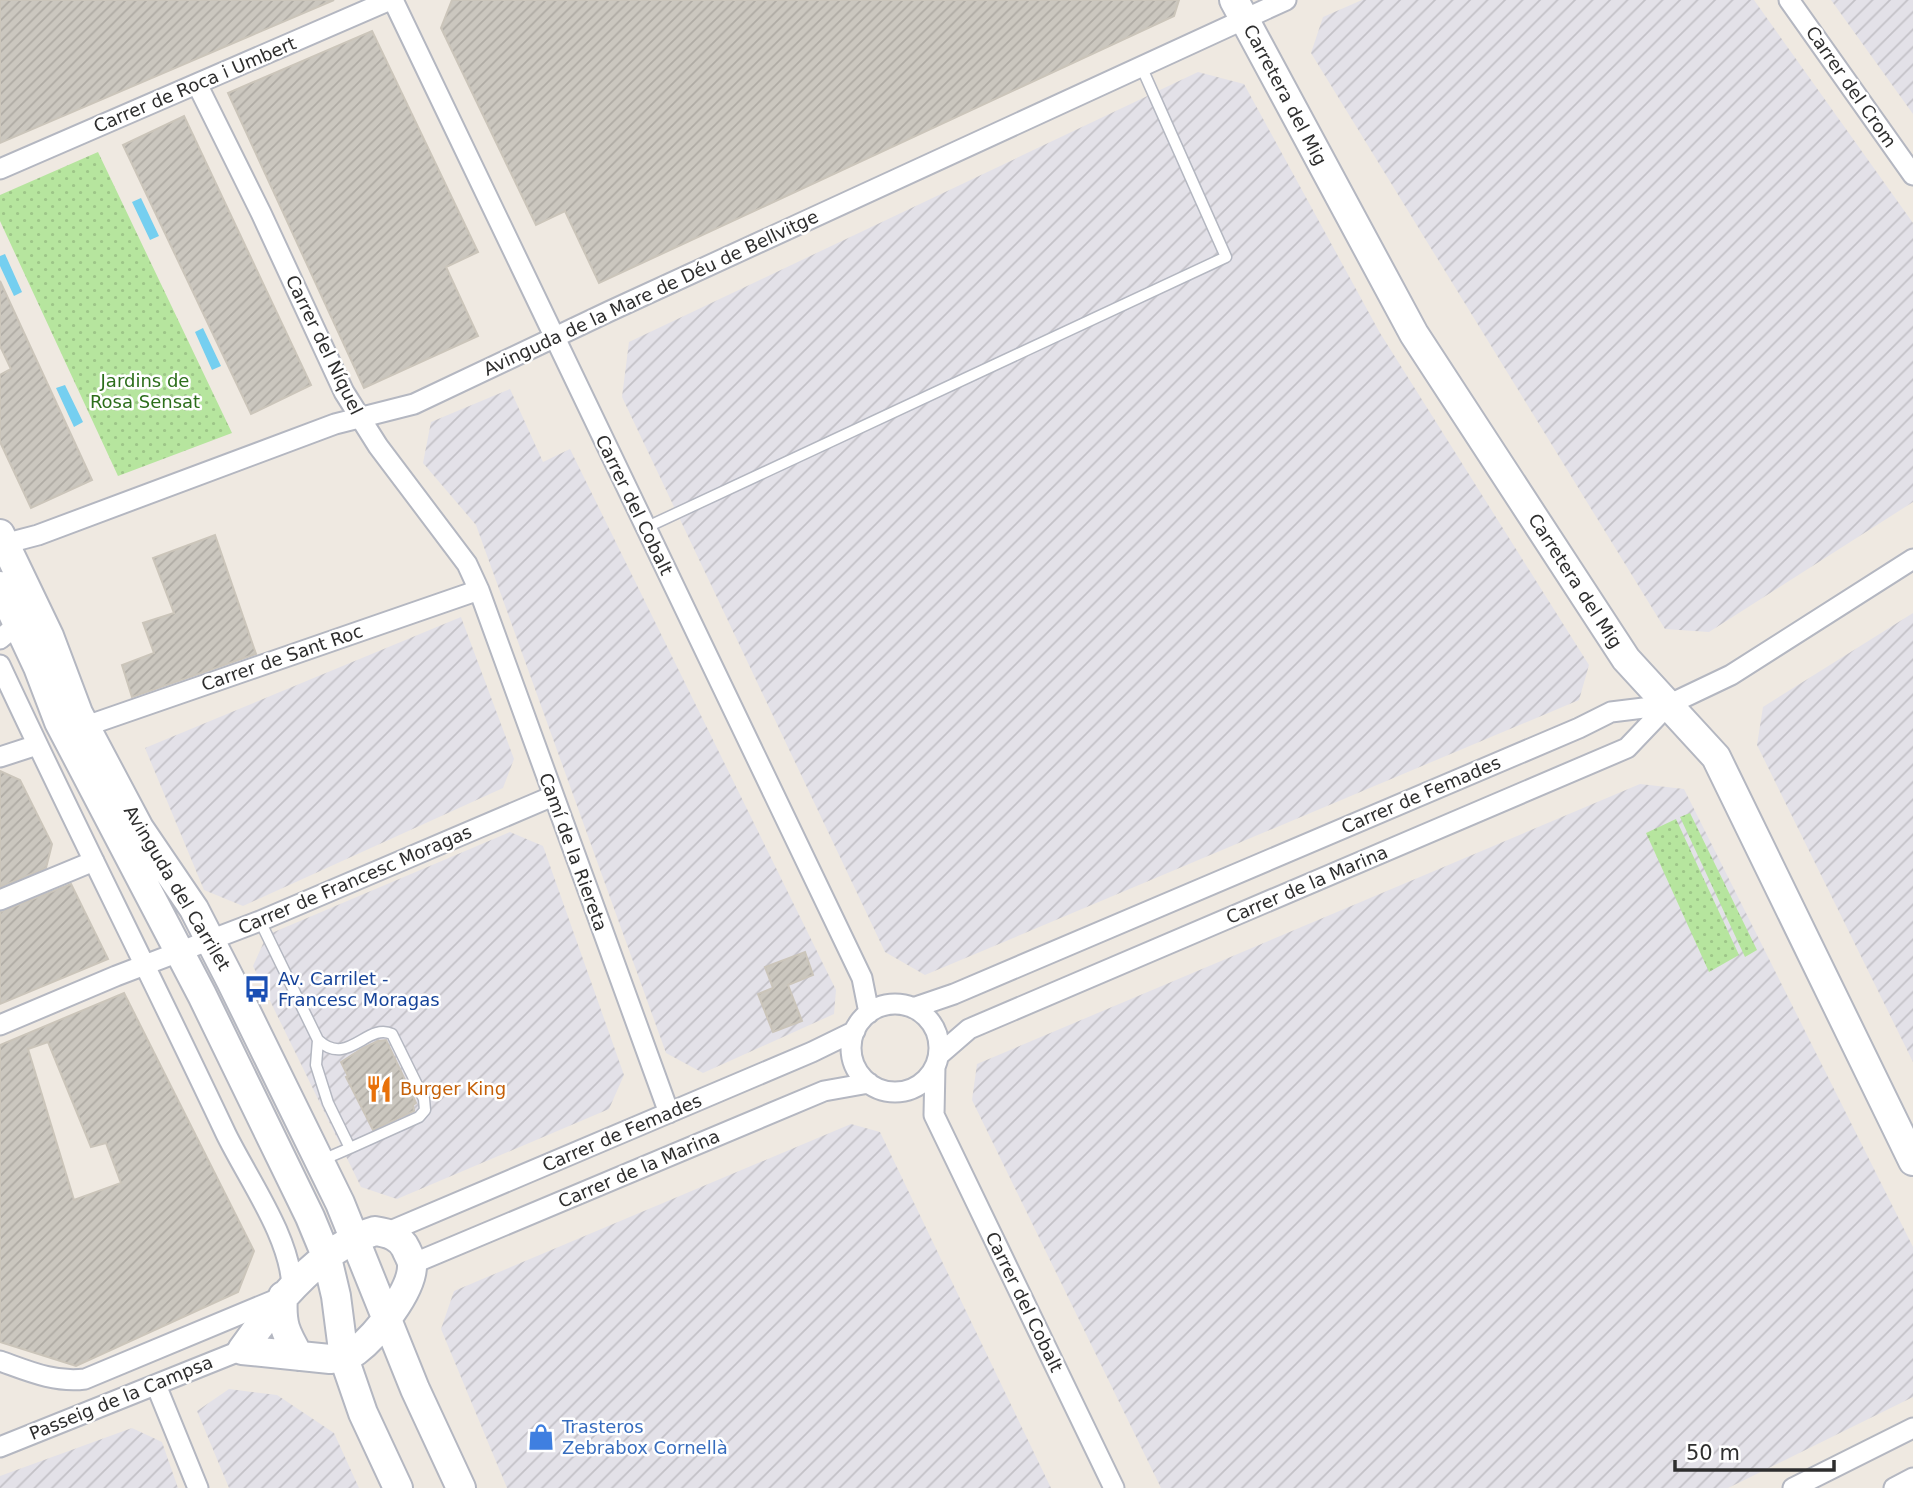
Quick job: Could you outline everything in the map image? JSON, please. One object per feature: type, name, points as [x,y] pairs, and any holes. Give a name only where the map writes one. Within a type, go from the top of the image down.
[{"type":"main road","name":"Carretera del Mig","points":[[1239,9],[1353,224],[1415,334],[1619,649],[1716,757],[1913,1161]]},
{"type":"main road","name":"Avinguda del Carrilet","points":[[2,541],[49,636],[67,687],[86,726],[139,828],[194,909],[320,1161],[461,1488]]},
{"type":"main road","name":"Avinguda del Carrilet","points":[[0,586],[9,631],[179,952],[310,1217],[327,1258],[336,1296],[344,1358],[363,1413],[398,1488]]},
{"type":"main road","points":[[375,1231],[388,1233],[404,1245],[412,1264],[407,1289],[386,1319],[355,1352],[344,1358],[330,1359],[242,1350],[288,1292],[355,1237],[375,1231]]},
{"type":"main road","points":[[288,1292],[281,1318],[299,1356]]},
{"type":"street","name":"Carrer de Roca i Umbert","points":[[0,169],[391,0]]},
{"type":"street","name":"Carrer del Cobalt","points":[[391,0],[862,978],[869,1013]]},
{"type":"street","name":"Avinguda de la Mare de Déu de Bellvitge","points":[[2,541],[38,535],[322,429],[414,404],[1141,66],[1239,9],[1286,0]]},
{"type":"street","name":"Carrer del Crom","points":[[1789,0],[1913,175]]},
{"type":"street","name":"Carrer del Níquel","points":[[197,84],[261,212],[344,392],[359,418],[467,564],[479,590]]},
{"type":"street","name":"Carrer de Femades","points":[[913,1008],[954,994],[1611,712],[1668,705],[1731,675],[1913,559]]},
{"type":"street","name":"Carrer de Sant Roc","points":[[86,726],[479,590]]},
{"type":"street","name":"Camí de la Riereta","points":[[479,590],[669,1113]]},
{"type":"street","points":[[0,665],[284,1248],[291,1269],[288,1292],[85,1379],[54,1379],[0,1362]]},
{"type":"street","name":"Carrer de la Marina","points":[[937,1061],[968,1029],[1627,748],[1668,705]]},
{"type":"street","points":[[0,757],[37,745]]},
{"type":"street","name":"Carrer de Francesc Moragas","points":[[0,1024],[260,921],[553,796]]},
{"type":"street","points":[[0,900],[94,860]]},
{"type":"street","points":[[891,1004],[913,1008],[931,1023],[939,1044],[937,1061],[922,1084],[901,1092],[889,1092],[869,1083],[860,1075],[852,1054],[855,1031],[869,1013],[891,1004]]},
{"type":"street","name":"Carrer de Femades","points":[[388,1233],[813,1052],[855,1031]]},
{"type":"street","name":"Carrer del Cobalt","points":[[937,1061],[934,1115],[1114,1488]]},
{"type":"street","name":"Carrer de la Marina","points":[[412,1264],[824,1091],[869,1083]]},
{"type":"street","name":"Carrer del Cobalt","points":[[901,1092],[934,1115]]},
{"type":"street","name":"Passeig de la Campsa","points":[[0,1447],[242,1350]]},
{"type":"street","points":[[156,1385],[198,1488]]},
{"type":"street","points":[[1793,1488],[1913,1428]]},
{"type":"street","points":[[1894,1488],[1913,1478]]},
{"type":"lane","points":[[645,528],[1226,257],[1141,66]]},
{"type":"lane","points":[[260,921],[318,1040],[327,1048],[344,1049],[382,1032],[392,1034],[424,1099],[425,1110],[419,1118],[320,1161]]},
{"type":"lane","points":[[318,1040],[316,1065],[328,1103],[350,1148]]},
{"type":"shaded area","points":[[1362,0],[1754,0],[1913,223],[1913,502],[1709,632],[1665,629],[1311,53],[1323,17]]},
{"type":"shaded area","points":[[1831,0],[1913,0],[1913,114]]},
{"type":"shaded area","points":[[1198,72],[1244,84],[1380,333],[1589,665],[1579,700],[925,975],[885,952],[622,397],[629,342]]},
{"type":"shaded area","points":[[510,389],[543,462],[570,449],[836,990],[834,1014],[703,1073],[666,1053],[476,525],[423,463],[431,422]]},
{"type":"shaded area","points":[[1913,613],[1913,1062],[1757,745],[1763,707]]},
{"type":"shaded area","points":[[461,617],[514,759],[503,788],[243,906],[204,890],[145,748]]},
{"type":"shaded area","points":[[1640,784],[1684,789],[1913,1247],[1913,1397],[1728,1488],[1161,1488],[972,1100],[977,1064]]},
{"type":"shaded area","points":[[510,832],[543,846],[624,1075],[609,1109],[397,1199],[361,1187],[253,966],[267,935]]},
{"type":"shaded area","points":[[851,1124],[880,1132],[1051,1488],[507,1488],[441,1329],[454,1291]]},
{"type":"shaded area","points":[[229,1389],[277,1395],[334,1433],[359,1488],[229,1488],[197,1411]]},
{"type":"shaded area","points":[[132,1428],[162,1442],[178,1488],[0,1488],[0,1476]]},
{"type":"green space","name":"Jardins de Rosa Sensat","points":[[98,152],[232,433],[118,476],[0,221],[0,195]]},
{"type":"green space","points":[[1690,813],[1757,950],[1745,957],[1680,817]]},
{"type":"green space","points":[[1676,819],[1739,955],[1709,972],[1646,833]]},
{"type":"water","points":[[141,198],[159,236],[150,240],[132,202]]},
{"type":"water","points":[[5,254],[22,292],[14,296],[0,266],[0,256]]},
{"type":"water","points":[[203,328],[221,366],[212,370],[195,332]]},
{"type":"water","points":[[65,385],[83,422],[74,427],[56,388]]},
{"type":"building","points":[[0,0],[334,0],[0,143]]},
{"type":"building","points":[[452,0],[1179,0],[1174,16],[599,283],[565,211],[536,225],[441,28]]},
{"type":"building","points":[[372,31],[478,252],[446,267],[478,336],[364,388],[228,93]]},
{"type":"building","points":[[184,116],[311,385],[251,414],[123,145]]},
{"type":"building","points":[[0,281],[92,480],[31,508],[0,442],[0,375],[11,369],[0,346]]},
{"type":"building","points":[[215,535],[256,654],[132,697],[122,665],[154,653],[143,623],[174,613],[153,558]]},
{"type":"building","points":[[0,771],[20,780],[52,844],[46,868],[0,887]]},
{"type":"building","points":[[71,884],[108,959],[0,1004],[0,912]]},
{"type":"building","points":[[805,952],[813,975],[788,985],[802,1021],[773,1032],[758,994],[773,988],[765,967]]},
{"type":"building","points":[[124,993],[254,1251],[238,1292],[76,1366],[0,1342],[0,1045]],"holes":[[[48,1042],[91,1147],[106,1143],[121,1183],[74,1200],[28,1049]]]},
{"type":"building","name":"Burger King","points":[[386,1040],[416,1103],[413,1105],[414,1111],[373,1130],[341,1062],[363,1048]]},
{"type":"place","name":"Av. Carrilet - Francesc Moragas","points":[[257,989]]},
{"type":"place","name":"Burger King","points":[[379,1089]]},
{"type":"place","name":"Trasteros Zebrabox Cornellà","points":[[541,1437]]}]
